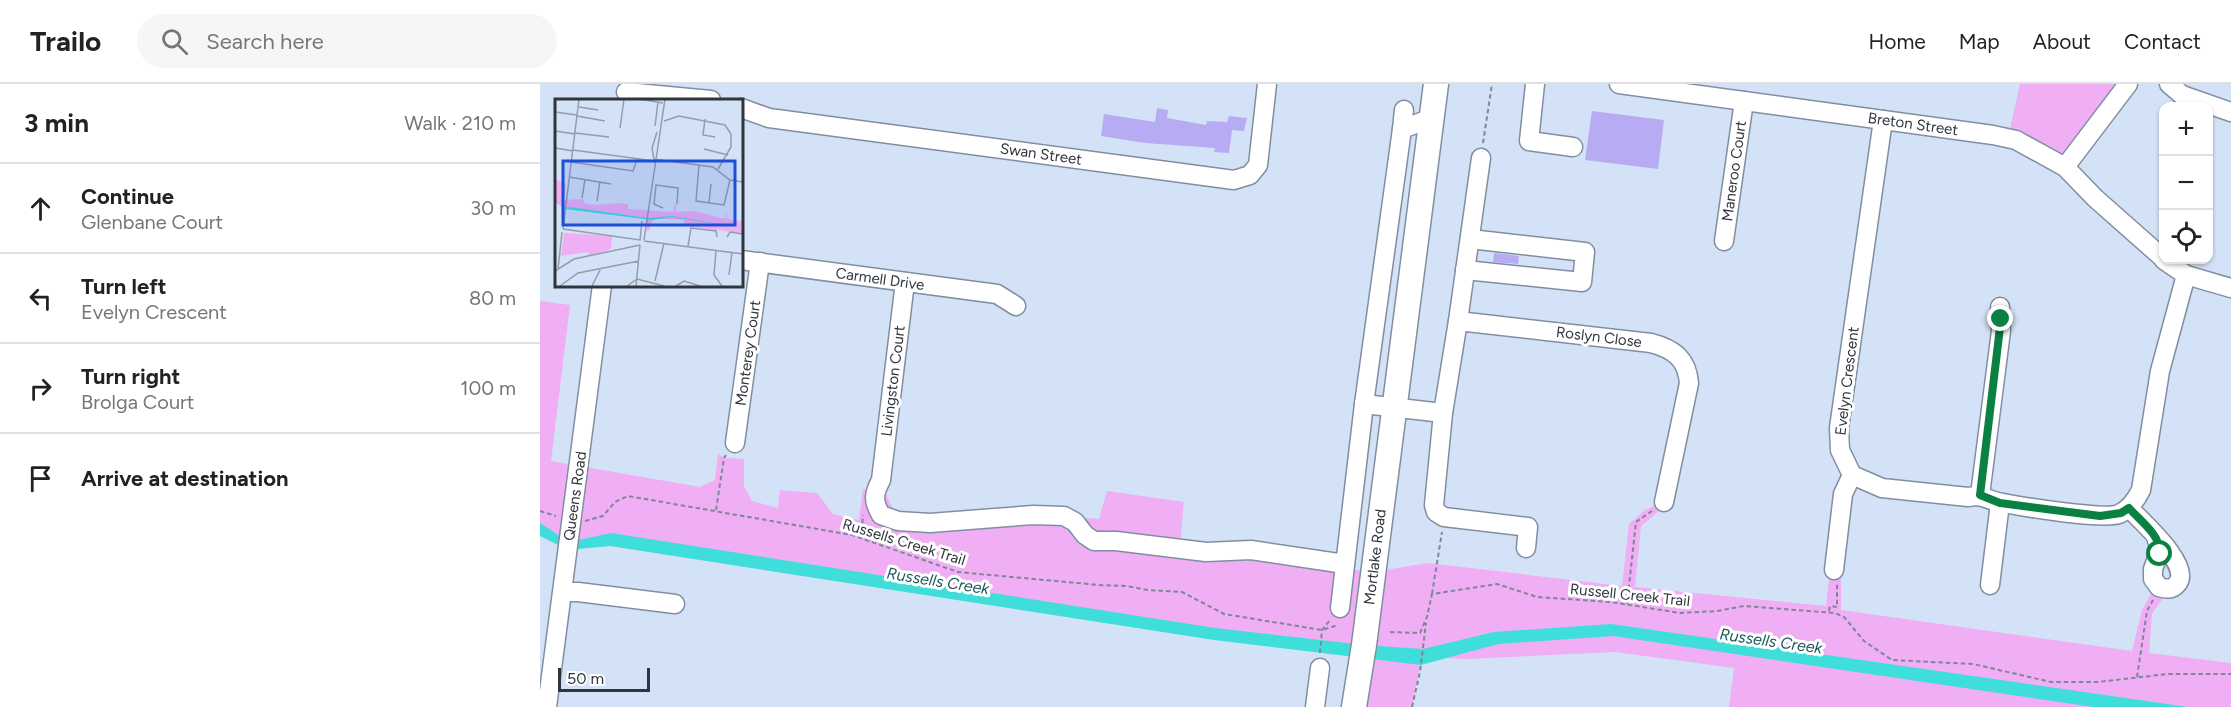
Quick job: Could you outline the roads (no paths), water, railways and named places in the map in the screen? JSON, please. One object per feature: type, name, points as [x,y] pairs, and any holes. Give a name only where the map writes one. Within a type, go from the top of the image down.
[{"type":"main road","name":"Mortlake Road","points":[[1354,707],[1436,84]]},
{"type":"street","name":"Swan Street","points":[[742,108],[769,118],[1234,180],[1250,175],[1258,165],[1267,84]]},
{"type":"street","points":[[1535,84],[1529,141],[1573,147]]},
{"type":"street","name":"Breton Street","points":[[1620,84],[2016,140],[2065,167],[2095,198],[2159,255]]},
{"type":"street","points":[[2065,167],[2128,84]]},
{"type":"street","points":[[2169,84],[2182,95],[2231,112]]},
{"type":"street","points":[[625,92],[700,99]]},
{"type":"street","name":"Maneroo Court","points":[[1724,241],[1744,100]]},
{"type":"street","name":"Mortlake Road","points":[[1339,616],[1364,404],[1404,110]]},
{"type":"street","points":[[1402,129],[1432,118]]},
{"type":"street","name":"Evelyn Crescent","points":[[1852,475],[1840,450],[1839,428],[1883,120]]},
{"type":"street","points":[[1481,158],[1443,413],[1434,505],[1436,512],[1448,518],[1529,520],[1526,548]]},
{"type":"street","points":[[1466,270],[1582,282],[1585,252],[1470,238]]},
{"type":"street","points":[[1526,277],[1530,246]]},
{"type":"street","name":"Carmell Drive","points":[[742,260],[997,294],[1016,306]]},
{"type":"street","name":"Monterey Court","points":[[735,443],[760,262]]},
{"type":"street","name":"Breton Street","points":[[2171,264],[2186,275],[2231,288]]},
{"type":"street","points":[[1834,570],[1841,503],[1852,475],[1882,488],[1968,496],[1980,495],[2000,503],[2100,516],[2121,513],[2129,508],[2137,500],[2141,490],[2160,371],[2186,275]]},
{"type":"street","name":"Livingston Court","points":[[905,282],[881,480],[873,493],[874,503],[881,515],[898,521],[930,523],[1033,515],[1064,516],[1075,522],[1085,535],[1094,541],[1116,541],[1206,552],[1251,550],[1345,564]]},
{"type":"street","name":"Queens Road","points":[[548,707],[602,286]]},
{"type":"street","points":[[1980,495],[2001,331],[2000,307]]},
{"type":"street","name":"Roslyn Close","points":[[1458,321],[1651,343],[1673,352],[1688,370],[1689,383],[1664,502]]},
{"type":"street","points":[[1364,404],[1443,413]]},
{"type":"street","points":[[1990,585],[2000,503]]},
{"type":"street","points":[[2129,508],[2156,537],[2171,554],[2180,569],[2180,580],[2169,589],[2159,587],[2153,579],[2153,569],[2160,550],[2156,537]]},
{"type":"street","points":[[2153,569],[2158,563],[2166,561],[2175,564],[2180,569]]},
{"type":"street","points":[[562,592],[675,604]]},
{"type":"street","points":[[1315,707],[1320,668]]},
{"type":"water label","name":"Russells Creek","points":[[938,581]]},
{"type":"water label","name":"Russells Creek","points":[[1771,641]]}]
